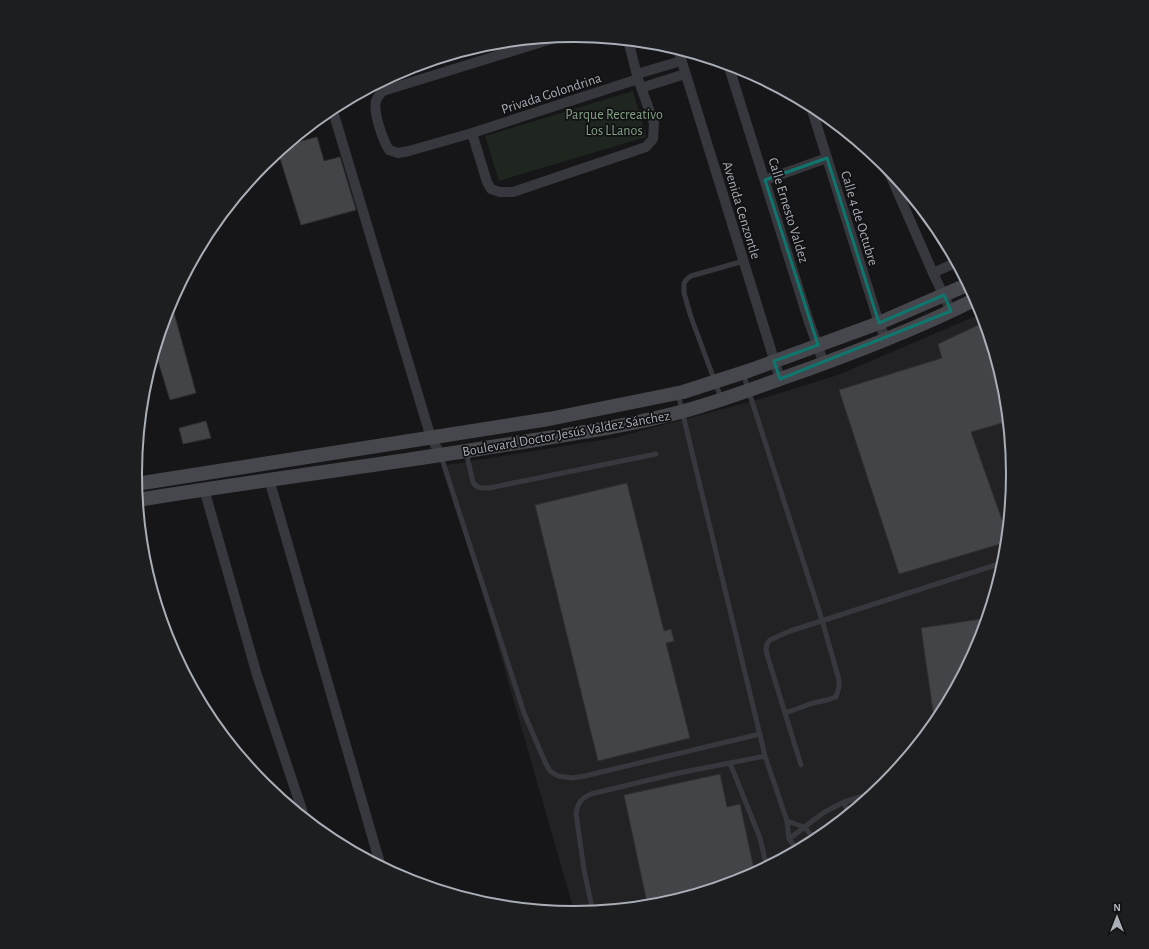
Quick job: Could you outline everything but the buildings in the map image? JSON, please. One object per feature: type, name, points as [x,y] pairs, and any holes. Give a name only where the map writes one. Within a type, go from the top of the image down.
[{"type":"main road","name":"Boulevard Doctor Jesús Valdez Sánchez","points":[[142,483],[549,420],[678,393],[743,372],[879,323],[964,286]]},
{"type":"main road","name":"Boulevard Doctor Jesús Valdez Sánchez","points":[[143,499],[269,479],[441,455],[583,432],[683,411],[824,364],[886,340],[971,302]]},
{"type":"street","name":"Privada Golondrina","points":[[535,44],[383,91],[378,96],[376,108],[381,130],[389,150],[398,153],[409,151],[472,133],[639,80],[681,61]]},
{"type":"street","points":[[472,133],[487,182],[490,188],[500,192],[513,192],[641,150],[649,145],[653,139],[654,123],[639,80],[630,46]]},
{"type":"street","name":"Avenida Cenzontle","points":[[680,55],[780,379]]},
{"type":"street","name":"Calle Ernesto Valdez","points":[[730,71],[809,322],[824,364]]},
{"type":"street","name":"Privada Golondrina","points":[[639,80],[685,74]]},
{"type":"street","name":"Calle 4 de Octubre","points":[[813,114],[879,323],[886,340]]},
{"type":"street","points":[[334,115],[431,438],[441,455]]},
{"type":"street","points":[[765,180],[827,158]]},
{"type":"street","points":[[894,183],[951,311]]},
{"type":"street","points":[[933,272],[952,264]]},
{"type":"street","points":[[269,479],[378,859]]},
{"type":"street","points":[[204,489],[257,674],[302,811]]},
{"type":"lane","points":[[721,399],[691,317],[683,285],[686,279],[691,276],[744,261]]},
{"type":"lane","points":[[743,372],[822,620],[839,680],[838,693],[836,697],[785,713]]},
{"type":"lane","points":[[678,393],[765,756],[787,821],[789,839],[795,847]]},
{"type":"lane","points":[[466,451],[473,482],[475,486],[480,488],[489,488],[656,454]]},
{"type":"lane","points":[[441,455],[524,713],[550,771],[563,777],[585,776],[760,734]]},
{"type":"lane","points":[[801,765],[766,650],[767,644],[770,640],[822,620],[998,564]]},
{"type":"lane","points":[[592,906],[584,870],[576,813],[580,801],[583,798],[591,794],[674,774],[765,756]]},
{"type":"lane","points":[[730,763],[760,838],[766,862]]},
{"type":"lane","points":[[789,839],[823,813],[844,802],[864,796]]},
{"type":"lane","points":[[844,802],[847,810]]},
{"type":"lane","points":[[787,821],[804,827],[812,836]]},
{"type":"highlighted area","points":[[827,158],[879,323],[944,295],[951,311],[780,379],[774,361],[818,345],[765,180]]},
{"type":"shaded area","points":[[977,316],[984,335],[999,390],[1006,446],[1006,503],[999,559],[992,586],[984,614],[962,666],[934,715],[900,760],[860,800],[838,818],[791,849],[740,874],[714,884],[686,892],[659,899],[631,903],[573,907],[446,465],[614,438],[764,398],[838,375]]},
{"type":"green space","name":"Parque Recreativo Los LLanos","points":[[633,91],[646,137],[499,181],[485,136]]}]
